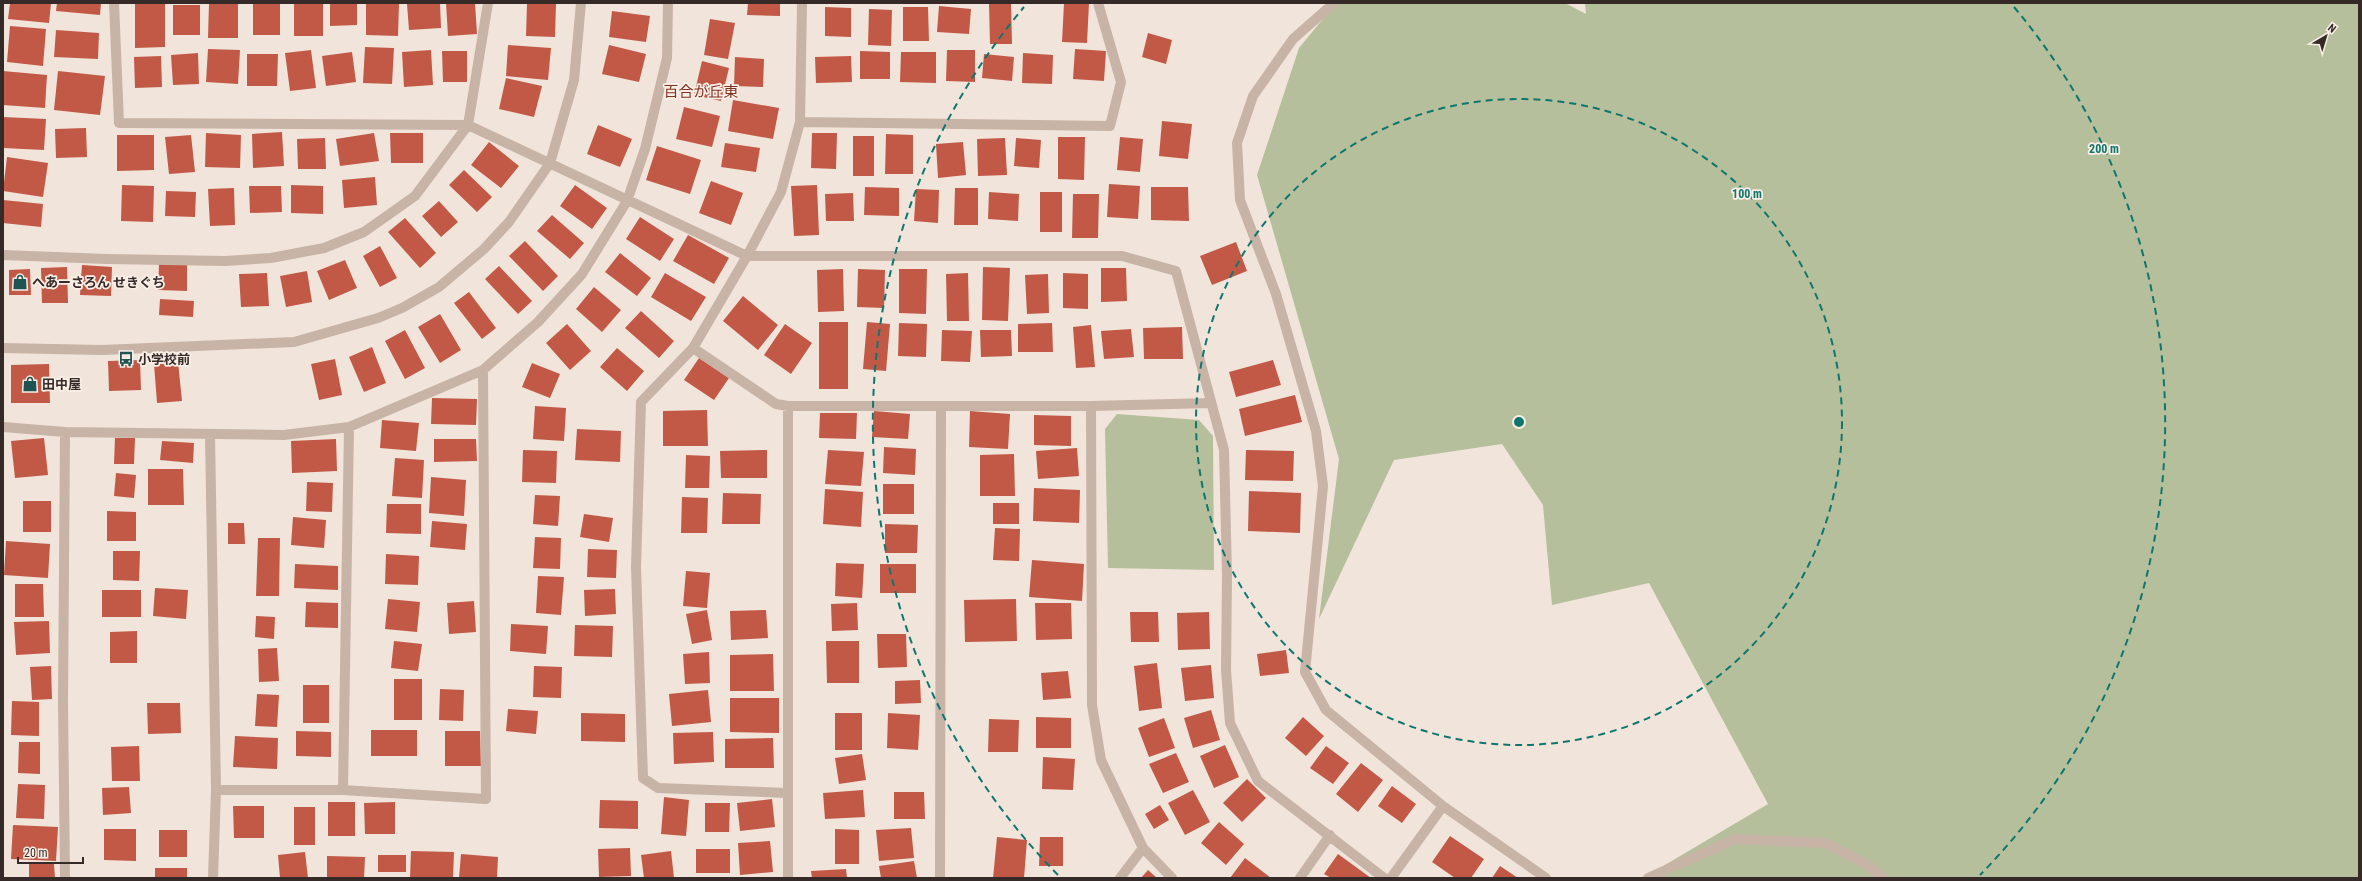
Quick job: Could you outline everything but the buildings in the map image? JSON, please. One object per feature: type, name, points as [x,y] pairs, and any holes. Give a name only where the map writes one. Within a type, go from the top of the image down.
[{"type":"street","points":[[114,3],[119,123],[468,125],[747,256],[1122,256],[1176,271],[1224,450],[1227,575],[1226,670],[1230,723],[1258,781],[1384,878]]},
{"type":"street","points":[[3,255],[107,259],[225,260],[271,258],[324,248],[364,232],[415,196],[468,125],[488,3]]},
{"type":"street","points":[[3,348],[102,350],[294,342],[378,318],[402,308],[439,287],[484,249],[509,222],[550,163],[574,80],[581,3]]},
{"type":"street","points":[[3,427],[65,432],[284,435],[349,427],[483,370],[538,322],[582,274],[628,201],[646,149],[667,58],[668,3]]},
{"type":"street","points":[[787,793],[658,788],[643,778],[636,567],[641,402],[693,348],[747,256],[781,192],[800,122],[802,3]]},
{"type":"street","points":[[800,122],[1110,126],[1121,82],[1098,3]]},
{"type":"street","points":[[1334,3],[1293,39],[1253,96],[1237,143],[1240,200],[1276,294],[1316,431],[1323,486],[1305,672],[1326,710],[1443,806],[1546,878]]},
{"type":"street","points":[[693,348],[776,404],[788,406],[1091,406],[1211,403]]},
{"type":"street","points":[[216,790],[343,790],[486,799],[483,370]]},
{"type":"street","points":[[788,406],[788,878]]},
{"type":"street","points":[[940,878],[941,406]]},
{"type":"street","points":[[1091,406],[1092,705],[1101,760],[1144,848],[1172,878]]},
{"type":"street","points":[[343,790],[349,427]]},
{"type":"street","points":[[65,432],[63,702],[65,878]]},
{"type":"street","points":[[210,435],[216,790],[214,878]]},
{"type":"street","points":[[1391,878],[1443,806]]},
{"type":"street","points":[[1300,878],[1330,835]]},
{"type":"street","points":[[1648,878],[1735,839],[1826,843],[1866,864],[1884,878]]},
{"type":"street","points":[[1120,878],[1144,848]]},
{"type":"green space","points":[[1336,3],[1565,3],[1586,14],[1585,3],[2359,3],[2359,878],[1643,878],[1768,804],[1649,583],[1552,605],[1543,505],[1502,444],[1394,460],[1319,619],[1339,459],[1257,175],[1299,48]]},
{"type":"green space","points":[[1117,414],[1199,420],[1213,436],[1214,570],[1108,568],[1105,429]]},
{"type":"place","name":"へあーさろん せきぐち","points":[[20,282]]},
{"type":"place","name":"小学校前","points":[[126,359]]},
{"type":"place","name":"田中屋","points":[[30,384]]},
{"type":"district","name":"百合が丘東","points":[[701,92]]}]
